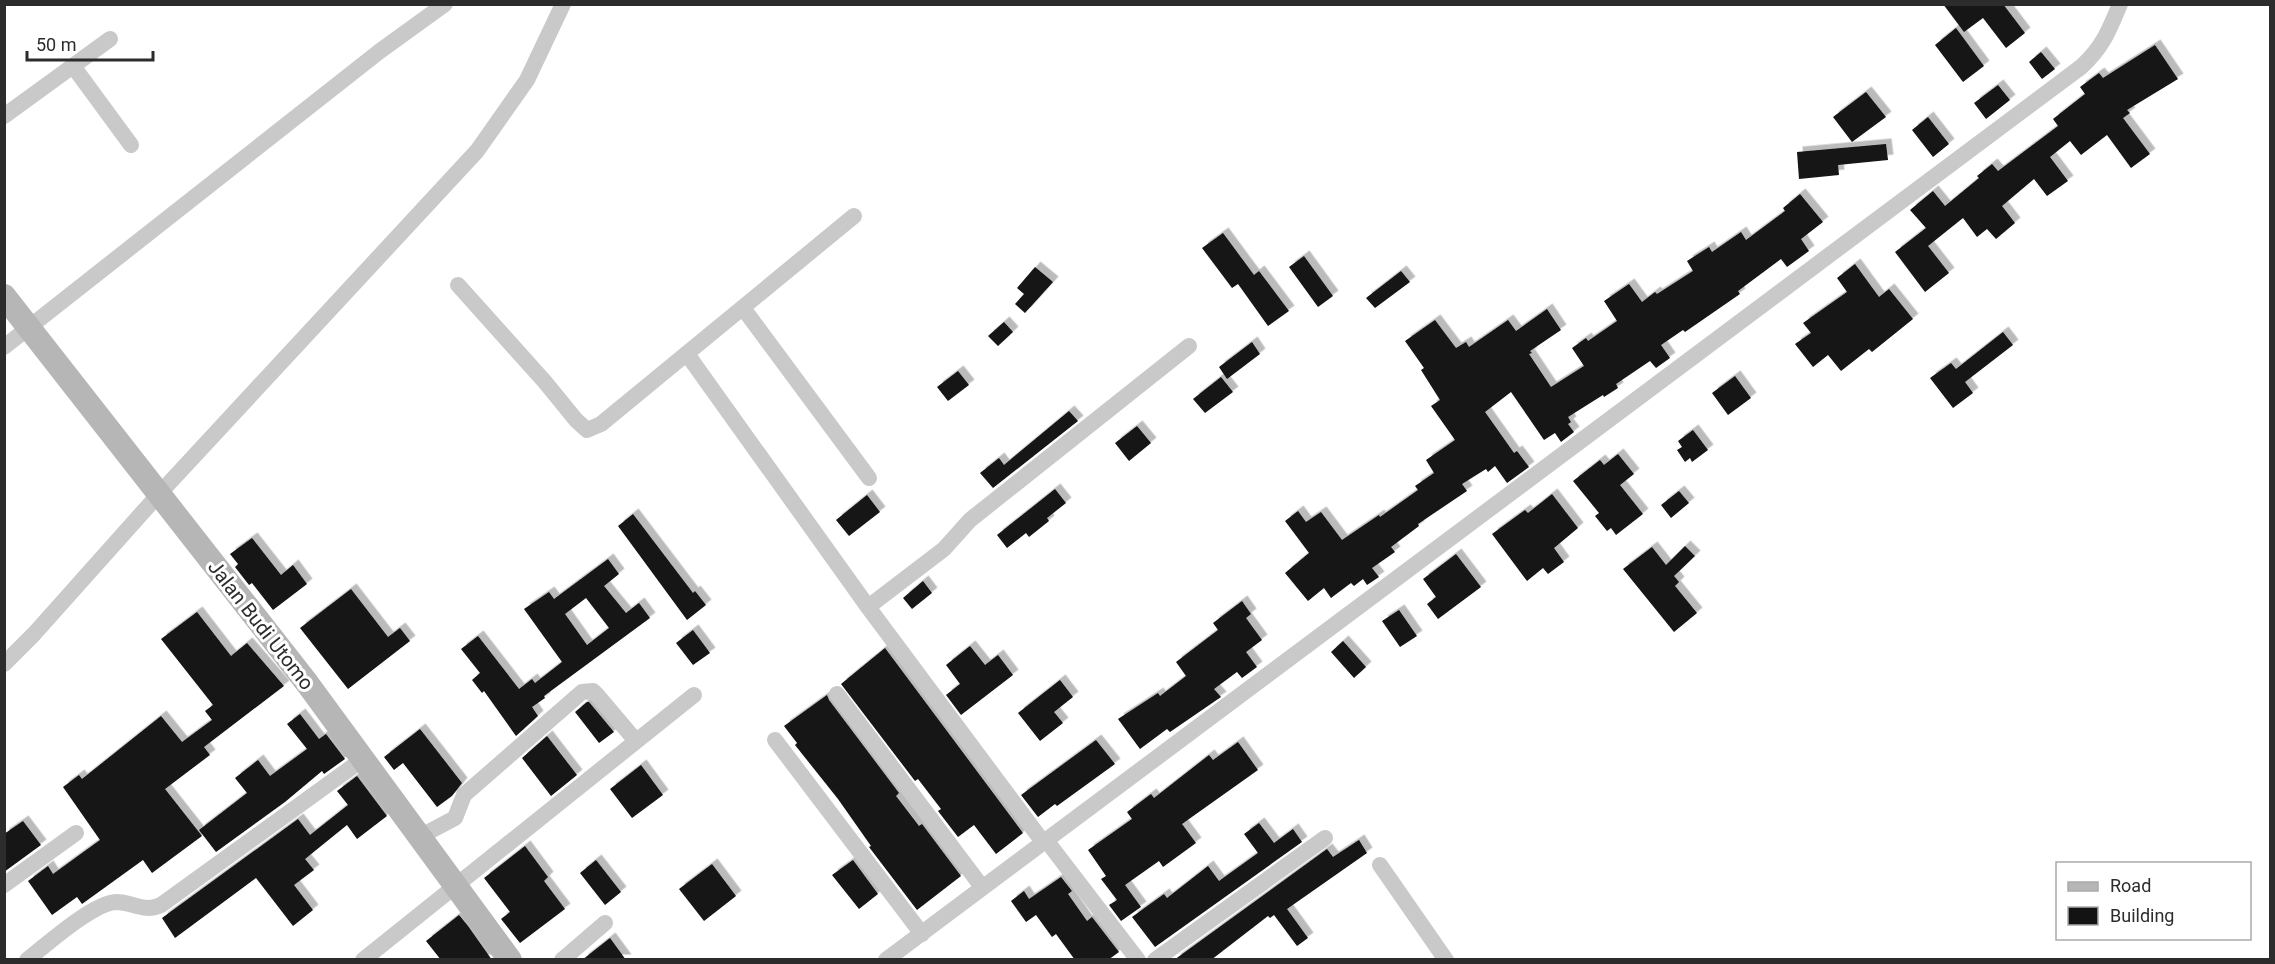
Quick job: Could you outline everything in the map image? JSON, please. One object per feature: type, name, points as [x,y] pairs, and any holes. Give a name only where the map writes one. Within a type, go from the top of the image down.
[{"type":"street","points":[[4,347],[381,51],[445,4]]},
{"type":"street","points":[[4,664],[477,151],[527,80],[562,4]]},
{"type":"street","points":[[886,960],[2081,68],[2097,53],[2108,35],[2120,4]]},
{"type":"street","points":[[4,116],[110,39]]},
{"type":"street","points":[[74,66],[131,146]]},
{"type":"street","points":[[458,285],[587,430],[601,424],[854,216]]},
{"type":"street","name":"Jalan Budi Utomo","points":[[4,296],[307,683],[510,960]]},
{"type":"street","points":[[743,308],[869,478]]},
{"type":"street","points":[[868,607],[944,549],[970,520],[1189,346]]},
{"type":"street","points":[[687,354],[868,607],[1044,841],[1138,960]]},
{"type":"street","points":[[421,837],[455,818],[464,795],[582,692],[587,690],[597,695],[636,741]]},
{"type":"street","points":[[837,694],[982,887]]},
{"type":"street","points":[[363,960],[694,695]]},
{"type":"street","points":[[775,740],[922,934]]},
{"type":"street","points":[[27,960],[82,918],[102,906],[116,902],[152,909],[161,905],[363,759]]},
{"type":"street","points":[[4,885],[76,833]]},
{"type":"street","points":[[1155,960],[1325,838]]},
{"type":"street","points":[[1380,865],[1446,960]]},
{"type":"street","points":[[562,960],[605,923]]},
{"type":"building","points":[[1943,4],[2003,4],[2025,33],[2006,48],[1983,18],[1964,32]]},
{"type":"building","points":[[1956,28],[1984,66],[1963,82],[1935,45]]},
{"type":"building","points":[[2155,45],[2178,79],[2127,110],[2130,113],[2123,118],[2150,154],[2131,168],[2107,135],[2081,155],[2070,141],[2050,157],[2068,181],[2047,196],[2034,179],[2002,206],[2015,223],[1996,239],[1987,229],[1977,237],[1963,218],[1928,246],[1949,273],[1925,292],[1895,252],[1926,228],[1910,210],[1933,191],[1945,206],[1992,164],[1998,171],[2058,126],[2053,119],[2085,94],[2080,87],[2099,73],[2103,78]]},
{"type":"building","points":[[2041,52],[2055,69],[2042,79],[2029,62]]},
{"type":"building","points":[[1998,85],[2010,100],[1986,119],[1974,103]]},
{"type":"building","points":[[1866,92],[1886,117],[1852,142],[1833,117]]},
{"type":"building","points":[[1928,117],[1949,144],[1933,157],[1912,130]]},
{"type":"building","points":[[1886,144],[1888,160],[1838,165],[1839,175],[1799,179],[1797,152]]},
{"type":"building","points":[[1800,194],[1823,222],[1801,239],[1809,251],[1787,267],[1781,259],[1738,291],[1740,294],[1685,332],[1683,330],[1661,345],[1670,358],[1656,368],[1650,361],[1616,384],[1618,388],[1568,417],[1571,422],[1568,424],[1574,432],[1561,442],[1555,433],[1544,440],[1511,392],[1485,412],[1514,453],[1517,451],[1529,467],[1507,483],[1495,466],[1488,472],[1486,469],[1462,484],[1467,491],[1418,524],[1419,526],[1391,547],[1395,552],[1372,568],[1379,577],[1367,585],[1363,579],[1354,586],[1351,583],[1331,598],[1324,588],[1308,601],[1285,573],[1309,553],[1285,521],[1298,511],[1306,522],[1321,512],[1342,540],[1418,490],[1415,486],[1434,473],[1426,460],[1455,440],[1431,406],[1440,400],[1421,370],[1424,368],[1405,341],[1435,320],[1456,348],[1466,342],[1469,347],[1508,320],[1516,331],[1547,309],[1561,330],[1529,354],[1551,387],[1584,366],[1572,348],[1586,338],[1588,341],[1617,321],[1604,301],[1629,284],[1642,302],[1655,292],[1657,294],[1693,271],[1687,261],[1709,247],[1712,252],[1741,232],[1746,240],[1785,211],[1783,208]]},
{"type":"building","points":[[1223,233],[1254,275],[1259,271],[1289,311],[1268,326],[1238,284],[1232,288],[1202,248]]},
{"type":"building","points":[[1304,256],[1333,296],[1318,307],[1289,267]]},
{"type":"building","points":[[1855,264],[1879,297],[1889,289],[1913,319],[1872,352],[1869,349],[1841,371],[1828,355],[1813,367],[1795,344],[1811,333],[1803,323],[1847,292],[1837,278]]},
{"type":"building","points":[[1035,267],[1053,282],[1025,313],[1015,304],[1024,294],[1017,288]]},
{"type":"building","points":[[1401,271],[1410,282],[1375,308],[1366,298]]},
{"type":"building","points":[[1004,322],[1013,332],[998,346],[988,336]]},
{"type":"building","points":[[2003,332],[2013,345],[1965,382],[1973,393],[1953,408],[1930,378],[1951,363],[1956,369]]},
{"type":"building","points":[[1252,342],[1260,354],[1227,379],[1219,367]]},
{"type":"building","points":[[958,371],[969,385],[948,401],[937,387]]},
{"type":"building","points":[[1735,376],[1751,398],[1728,415],[1712,393]]},
{"type":"building","points":[[1221,377],[1233,392],[1205,413],[1193,399]]},
{"type":"building","points":[[1069,411],[1078,421],[993,488],[980,473],[999,458],[1004,465]]},
{"type":"building","points":[[1137,426],[1151,443],[1129,461],[1115,443]]},
{"type":"building","points":[[1693,430],[1708,450],[1692,462],[1690,458],[1685,462],[1677,450],[1682,447],[1678,441]]},
{"type":"building","points":[[1618,454],[1634,474],[1620,485],[1643,514],[1616,535],[1611,528],[1607,531],[1595,516],[1599,513],[1573,481],[1600,460],[1604,465]]},
{"type":"building","points":[[1055,489],[1066,503],[1047,518],[1049,521],[1029,537],[1026,533],[1007,548],[997,535]]},
{"type":"building","points":[[1679,491],[1689,503],[1671,518],[1661,505]]},
{"type":"building","points":[[1552,494],[1578,528],[1554,548],[1564,562],[1548,574],[1543,568],[1527,581],[1492,534],[1525,510],[1528,513]]},
{"type":"building","points":[[867,495],[880,512],[849,536],[836,520]]},
{"type":"building","points":[[633,514],[693,593],[695,591],[706,605],[687,620],[618,526]]},
{"type":"building","points":[[252,538],[281,575],[293,565],[307,584],[273,610],[252,583],[249,585],[235,567],[238,564],[230,554]]},
{"type":"building","points":[[1685,546],[1695,556],[1674,576],[1679,582],[1675,586],[1697,613],[1674,632],[1623,569],[1652,547],[1666,565]]},
{"type":"building","points":[[1456,554],[1481,587],[1438,619],[1427,604],[1436,597],[1423,579]]},
{"type":"building","points":[[608,559],[619,574],[604,586],[626,613],[639,603],[650,618],[544,696],[545,698],[532,707],[538,716],[516,736],[484,691],[482,693],[472,680],[480,673],[461,649],[478,636],[519,689],[532,679],[535,683],[562,662],[524,609],[549,592],[554,599]],"holes":[[[586,598],[609,628],[587,645],[565,614]]]},
{"type":"building","points":[[923,581],[932,593],[912,609],[903,598]]},
{"type":"building","points":[[351,589],[388,637],[400,628],[410,641],[348,689],[300,628]]},
{"type":"building","points":[[1242,601],[1251,614],[1246,618],[1262,640],[1246,652],[1257,667],[1242,678],[1237,672],[1214,689],[1221,697],[1170,732],[1167,729],[1140,749],[1118,719],[1158,693],[1160,696],[1186,676],[1176,662],[1218,630],[1213,623]]},
{"type":"building","points":[[1399,610],[1417,636],[1400,647],[1382,621]]},
{"type":"building","points":[[197,612],[231,656],[247,643],[284,686],[204,747],[210,755],[165,789],[202,836],[152,873],[143,860],[82,904],[77,897],[52,915],[28,881],[48,866],[53,874],[100,840],[63,787],[79,775],[82,779],[161,716],[182,742],[212,720],[205,711],[213,705],[161,639]]},
{"type":"building","points":[[693,630],[710,653],[693,665],[676,643]]},
{"type":"building","points":[[1343,641],[1366,667],[1354,678],[1331,652]]},
{"type":"building","points":[[970,646],[985,665],[998,655],[1013,675],[961,715],[946,695],[960,684],[946,665]]},
{"type":"building","points":[[885,648],[1023,833],[996,854],[974,825],[958,837],[938,811],[941,809],[918,779],[915,781],[841,684]]},
{"type":"building","points":[[1060,680],[1073,697],[1054,712],[1063,723],[1040,741],[1018,713]]},
{"type":"building","points":[[827,695],[899,793],[896,796],[919,826],[922,824],[961,876],[917,910],[869,847],[871,846],[838,799],[795,745],[797,743],[784,726]]},
{"type":"building","points":[[587,702],[614,732],[599,743],[575,712]]},
{"type":"building","points":[[300,714],[319,739],[326,734],[345,759],[324,774],[322,771],[285,802],[216,852],[199,830],[247,793],[235,778],[258,760],[270,776],[307,749],[287,724]]},
{"type":"building","points":[[420,729],[462,783],[452,796],[437,807],[403,763],[394,770],[384,757]]},
{"type":"building","points":[[547,736],[577,775],[551,796],[522,758]]},
{"type":"building","points":[[1096,740],[1115,764],[1038,817],[1021,795]]},
{"type":"building","points":[[1238,742],[1258,770],[1182,824],[1196,843],[1163,867],[1159,861],[1125,885],[1141,907],[1121,921],[1109,905],[1117,900],[1101,879],[1106,876],[1088,850],[1132,819],[1127,812],[1151,794],[1154,798],[1209,755],[1213,760]]},
{"type":"building","points":[[641,765],[663,795],[632,818],[610,789]]},
{"type":"building","points":[[357,776],[387,816],[357,839],[347,825],[305,859],[314,870],[294,885],[313,910],[293,926],[256,878],[175,938],[162,918],[298,819],[310,835],[348,805],[337,791]]},
{"type":"building","points":[[23,821],[41,845],[4,872],[4,834]]},
{"type":"building","points":[[1259,823],[1274,843],[1293,829],[1302,842],[1155,947],[1132,917],[1164,894],[1167,898],[1208,866],[1219,881],[1258,853],[1244,834]]},
{"type":"building","points":[[1359,840],[1367,853],[1287,909],[1308,938],[1297,946],[1274,915],[1270,918],[1268,916],[1211,960],[1174,960],[1327,849],[1333,857]]},
{"type":"building","points":[[525,846],[548,877],[544,881],[565,909],[520,943],[501,919],[510,912],[484,878]]},
{"type":"building","points":[[596,860],[621,892],[605,905],[580,873]]},
{"type":"building","points":[[853,860],[878,894],[859,909],[832,875]]},
{"type":"building","points":[[712,864],[736,896],[704,921],[679,889]]},
{"type":"building","points":[[1061,877],[1072,891],[1068,894],[1087,921],[1092,917],[1119,952],[1108,960],[1075,960],[1056,934],[1052,937],[1036,915],[1026,922],[1011,901],[1024,891],[1029,899]]},
{"type":"building","points":[[459,915],[492,960],[441,960],[426,941]]},
{"type":"building","points":[[610,938],[626,960],[582,960]]}]
